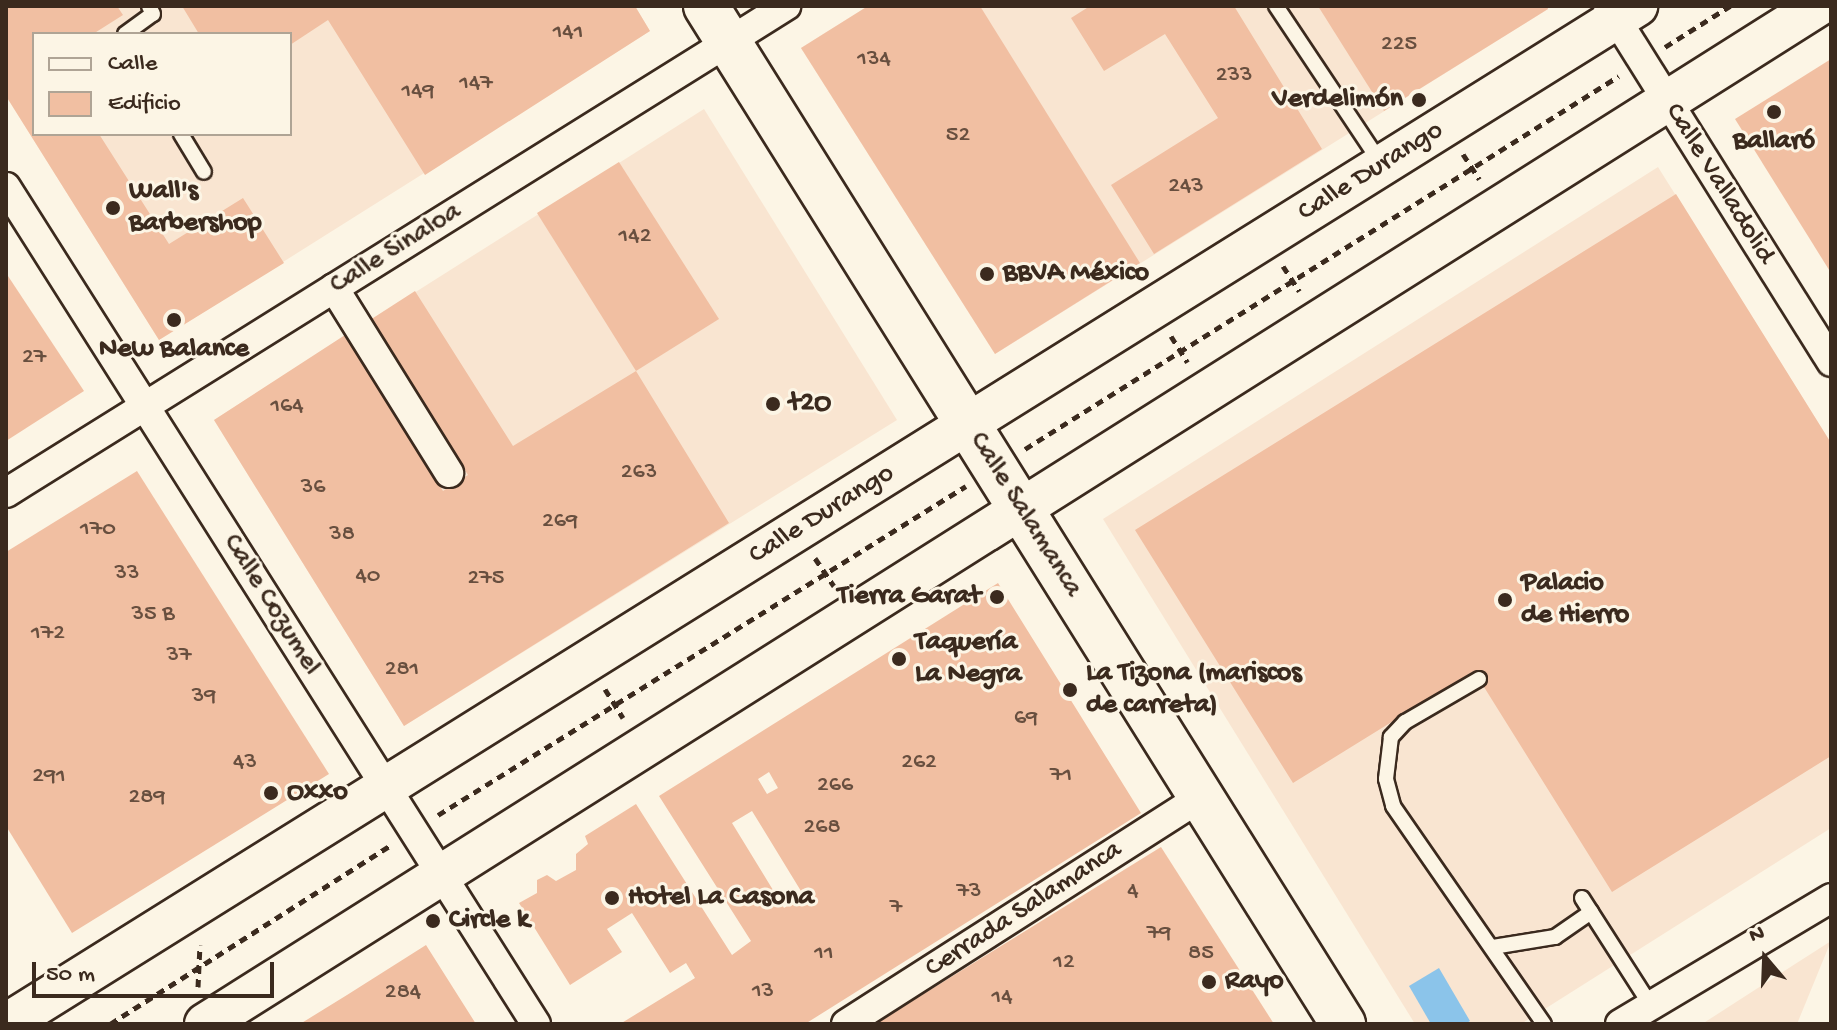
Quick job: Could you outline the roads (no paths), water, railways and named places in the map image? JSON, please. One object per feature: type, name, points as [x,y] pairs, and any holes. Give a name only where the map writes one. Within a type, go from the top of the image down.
[{"type":"main road","name":"Calle Salamanca","points":[[706,6],[1343,1024]]},
{"type":"main road","points":[[202,1010],[441,875],[1818,6]]},
{"type":"main road","name":"Calle Durango","points":[[6,1024],[1445,126],[1620,10]]},
{"type":"street","name":"Calle Sinaloa","points":[[6,493],[786,6]]},
{"type":"street","name":"Calle Valladolid","points":[[1620,10],[1642,61],[1831,362]]},
{"type":"street","name":"Calle Cozumel","points":[[6,187],[536,1024]]},
{"type":"street","points":[[334,288],[449,473]]},
{"type":"street","name":"Cerrada Salamanca","points":[[846,1024],[1202,796]]},
{"type":"street","points":[[1620,1024],[1831,898]]},
{"type":"lane","points":[[128,32],[153,14],[149,6]]},
{"type":"lane","points":[[1276,6],[1382,165]]},
{"type":"lane","points":[[182,136],[204,172]]},
{"type":"lane","points":[[1479,679],[1405,722],[1391,737],[1386,779],[1393,806],[1544,1024]]},
{"type":"lane","points":[[1582,898],[1651,1006]]},
{"type":"lane","points":[[1493,947],[1555,937],[1591,912]]},
{"type":"water","points":[[1439,968],[1470,1021],[1465,1024],[1431,1024],[1409,986]]},
{"type":"place","name":"Verdelimón","points":[[1419,100]]},
{"type":"place","name":"Ballaró","points":[[1774,112]]},
{"type":"place","name":"Wall's Barbershop","points":[[113,208]]},
{"type":"place","name":"BBVA México","points":[[987,274]]},
{"type":"place","name":"New Balance","points":[[174,320]]},
{"type":"place","name":"t2O","points":[[773,404]]},
{"type":"place","name":"Tierra Garat","points":[[997,597]]},
{"type":"place","name":"Palacio de Hierro","points":[[1505,600]]},
{"type":"place","name":"Taquería La Negra","points":[[899,659]]},
{"type":"place","name":"La Tizona (mariscos de carreta)","points":[[1070,690]]},
{"type":"place","name":"Oxxo","points":[[271,793]]},
{"type":"place","name":"Hotel La Casona","points":[[612,898]]},
{"type":"place","name":"Circle k","points":[[433,921]]},
{"type":"place","name":"Rayo","points":[[1209,982]]}]
